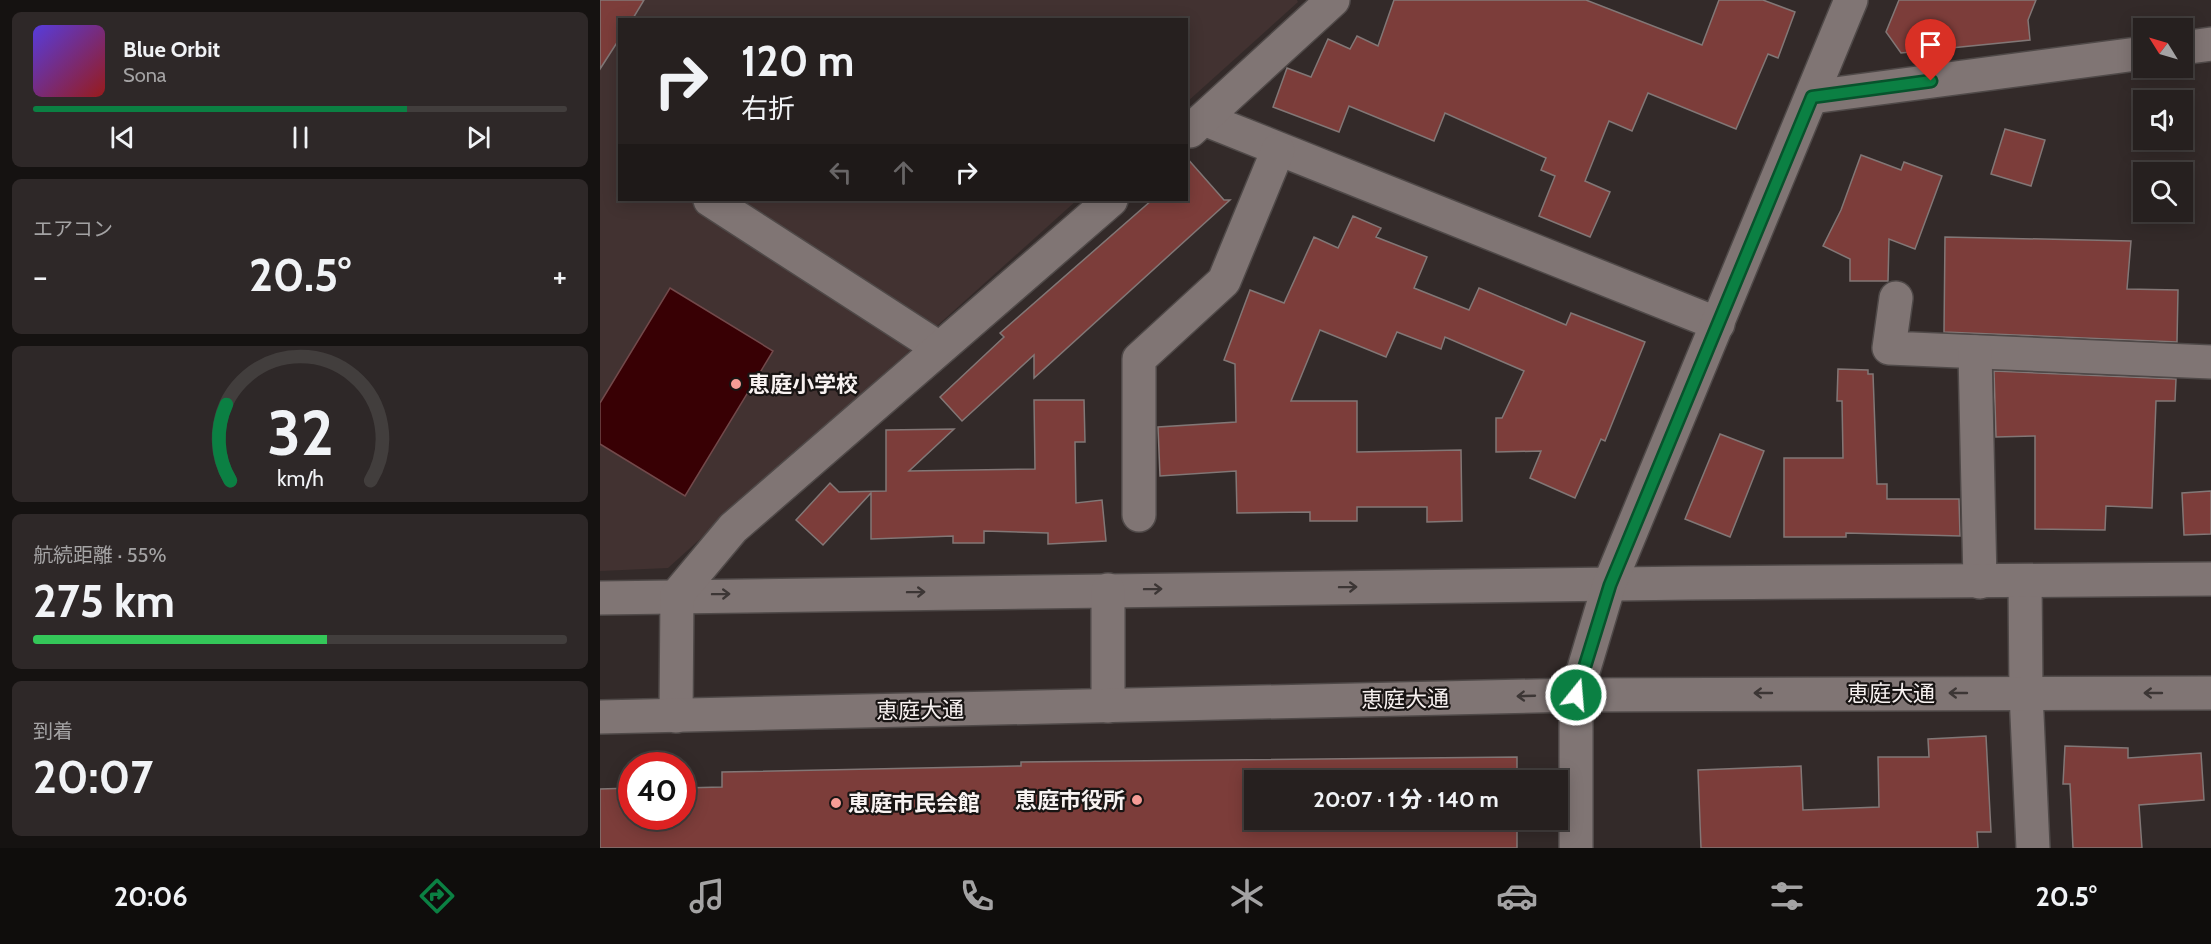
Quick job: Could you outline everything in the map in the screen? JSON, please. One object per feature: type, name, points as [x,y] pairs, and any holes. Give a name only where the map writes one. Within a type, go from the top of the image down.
[{"type":"street","points":[[1576,848],[1576,695],[1610,585],[1851,0]]},
{"type":"street","points":[[1195,127],[1321,4]]},
{"type":"street","points":[[2193,46],[2211,44]]},
{"type":"street","points":[[1812,97],[2133,54]]},
{"type":"street","points":[[1195,127],[1278,150],[1718,324]]},
{"type":"street","points":[[1139,515],[1139,358],[1224,281],[1278,150]]},
{"type":"street","points":[[712,201],[939,348]]},
{"type":"street","points":[[676,716],[677,595],[733,528],[1110,201]]},
{"type":"street","points":[[1896,298],[1889,348],[2211,362]]},
{"type":"street","points":[[1975,352],[1980,582]]},
{"type":"street","points":[[600,598],[677,595],[2211,579]]},
{"type":"street","points":[[2025,582],[2026,693],[2033,848]]},
{"type":"street","points":[[1108,590],[1108,706]]},
{"type":"street","name":"恵庭大通","points":[[600,717],[1576,695],[2211,693]]},
{"type":"shaded area","name":"恵庭小学校","points":[[600,0],[1297,0],[1298,2],[1188,101],[1188,18],[618,18],[618,201],[1076,201],[668,568],[600,571]]},
{"type":"shaded area","points":[[670,288],[773,351],[685,496],[600,444],[600,403]]},
{"type":"building","points":[[600,0],[644,0],[633,18],[618,18],[618,41],[600,69]]},
{"type":"building","points":[[1394,0],[1586,0],[1702,45],[1719,0],[1763,0],[1795,12],[1778,58],[1768,54],[1736,129],[1648,93],[1632,131],[1609,121],[1585,181],[1610,192],[1590,237],[1539,216],[1555,176],[1541,170],[1546,158],[1445,113],[1434,141],[1349,106],[1339,132],[1273,107],[1287,68],[1311,77],[1328,39],[1350,49],[1357,36],[1378,46]]},
{"type":"building","points":[[1899,0],[2036,0],[2028,20],[2030,40],[1901,53],[1886,32]]},
{"type":"building","points":[[2005,129],[2045,140],[2031,186],[1991,174]]},
{"type":"building","points":[[1861,155],[1901,170],[1904,162],[1942,176],[1915,249],[1889,239],[1888,281],[1850,281],[1850,259],[1823,246],[1841,210]]},
{"type":"building","points":[[1188,159],[1224,200],[1230,200],[1034,378],[1034,355],[962,421],[940,397],[1004,337],[1000,333],[1151,201],[1188,201]]},
{"type":"building","points":[[1353,216],[1381,228],[1376,237],[1427,257],[1414,288],[1469,310],[1479,288],[1566,325],[1571,313],[1645,342],[1605,441],[1601,439],[1575,498],[1530,478],[1541,451],[1496,452],[1496,418],[1502,418],[1524,371],[1445,337],[1441,349],[1397,332],[1386,357],[1320,330],[1291,401],[1357,401],[1357,452],[1461,450],[1462,521],[1427,522],[1427,507],[1357,507],[1357,521],[1310,521],[1310,512],[1237,513],[1236,471],[1160,476],[1158,427],[1236,422],[1235,364],[1224,360],[1250,290],[1284,303],[1314,237],[1338,248]]},
{"type":"building","points":[[1945,237],[2131,241],[2127,289],[2178,290],[2177,342],[1944,332]]},
{"type":"building","points":[[1838,369],[1868,370],[1868,374],[1873,374],[1877,484],[1887,484],[1887,499],[1959,499],[1960,536],[1846,533],[1846,537],[1784,537],[1784,458],[1843,458],[1842,401],[1837,401]]},
{"type":"building","points":[[1994,371],[2176,379],[2175,401],[2156,401],[2152,508],[2106,506],[2105,530],[2035,529],[2035,436],[1996,437]]},
{"type":"building","points":[[1034,400],[1084,400],[1085,442],[1075,442],[1076,503],[1102,500],[1106,541],[1048,544],[1048,533],[984,531],[984,543],[953,543],[953,536],[871,539],[871,493],[823,545],[796,520],[830,483],[839,492],[886,491],[886,430],[954,429],[909,471],[1035,469]]},
{"type":"building","points":[[1720,434],[1764,451],[1730,537],[1685,519]]},
{"type":"building","points":[[2211,491],[2211,534],[2184,535],[2182,493]]},
{"type":"building","points":[[1986,736],[1991,832],[1977,832],[1978,848],[1701,848],[1698,770],[1801,766],[1803,810],[1879,807],[1878,757],[1929,757],[1928,739]]},
{"type":"building","points":[[2065,746],[2128,748],[2128,758],[2201,753],[2204,800],[2139,805],[2142,848],[2073,848],[2070,784],[2063,784]]},
{"type":"building","points":[[1517,757],[1517,770],[1244,770],[1244,830],[1517,830],[1517,848],[600,848],[600,789],[618,788],[618,830],[696,830],[696,788],[722,787],[722,772],[1021,766],[1021,762]]},
{"type":"place","name":"恵庭小学校","points":[[736,384]]},
{"type":"place","name":"恵庭市役所","points":[[1137,800]]},
{"type":"place","name":"恵庭市民会館","points":[[836,803]]},
{"type":"route","points":[[1576,695],[1610,585],[1812,97],[1931,81]]}]
